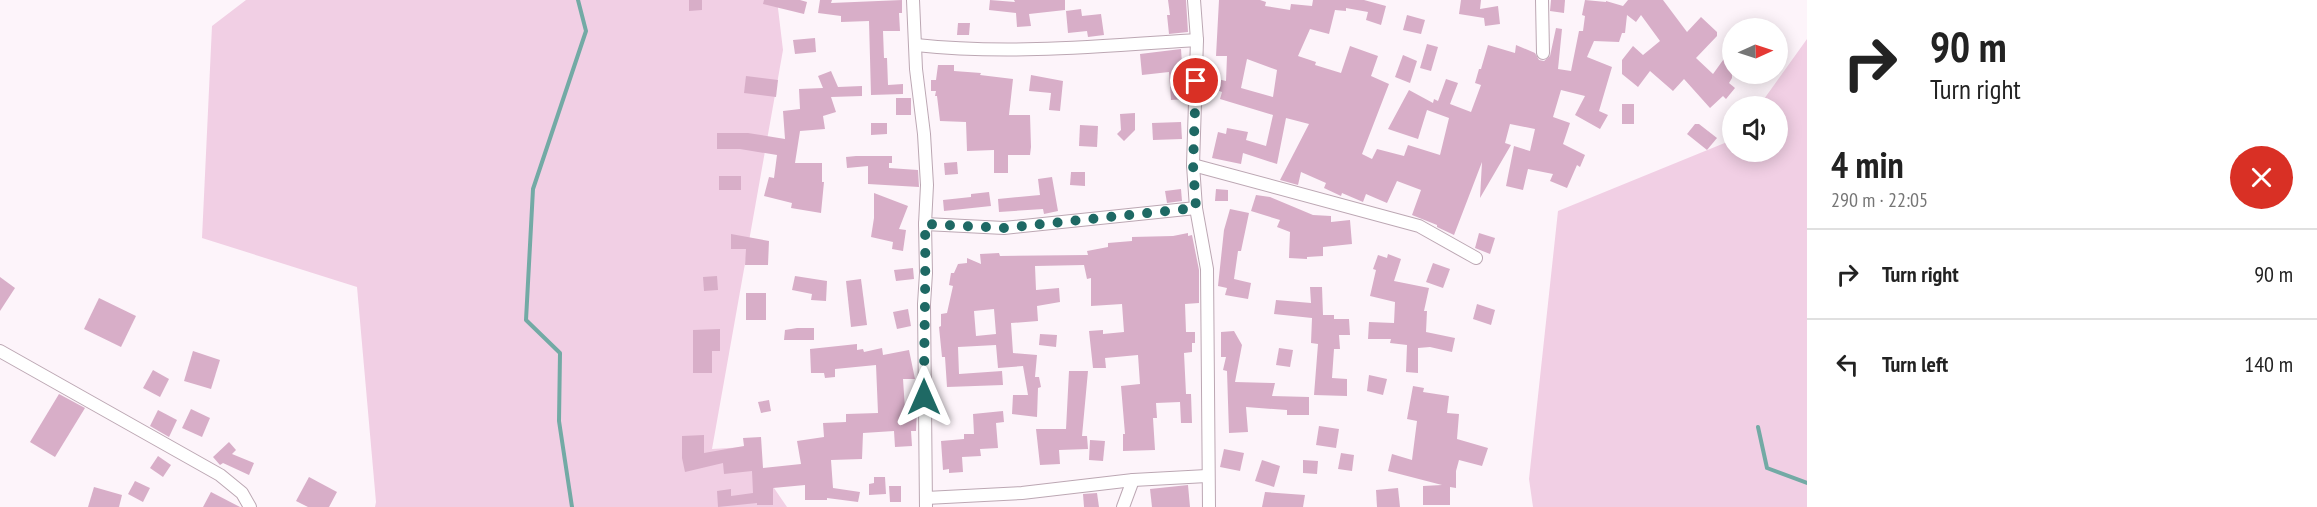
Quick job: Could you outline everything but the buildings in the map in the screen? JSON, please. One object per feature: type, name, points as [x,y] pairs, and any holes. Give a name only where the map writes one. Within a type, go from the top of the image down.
[{"type":"street","points":[[913,0],[927,185],[925,224],[926,502],[1133,480],[1207,476]]},
{"type":"street","points":[[1194,0],[1197,40],[1193,165],[1196,208],[1207,270],[1209,507]]},
{"type":"street","points":[[1542,0],[1543,53]]},
{"type":"street","points":[[916,45],[968,50],[1018,51],[1197,40]]},
{"type":"street","points":[[1193,165],[1419,226],[1476,258]]},
{"type":"street","points":[[925,224],[1004,228],[1196,208]]},
{"type":"street","points":[[0,351],[220,475],[242,493],[250,507]]},
{"type":"street","points":[[1123,507],[1133,480]]},
{"type":"shaded area","points":[[246,0],[777,0],[783,50],[712,449],[746,447],[787,507],[375,507],[357,287],[202,238],[212,26]]},
{"type":"shaded area","points":[[1807,39],[1807,507],[1533,507],[1529,479],[1558,211],[1722,144],[1722,162],[1788,162],[1788,96],[1766,96],[1775,84],[1788,84],[1788,66]]},
{"type":"waterway","points":[[572,507],[559,421],[560,353],[526,320],[533,189],[586,31],[578,0]]},
{"type":"waterway","points":[[1758,427],[1767,468],[1807,483]]},
{"type":"route","points":[[924,397],[925,224],[1004,228],[1196,208],[1193,165],[1196,81]]}]
